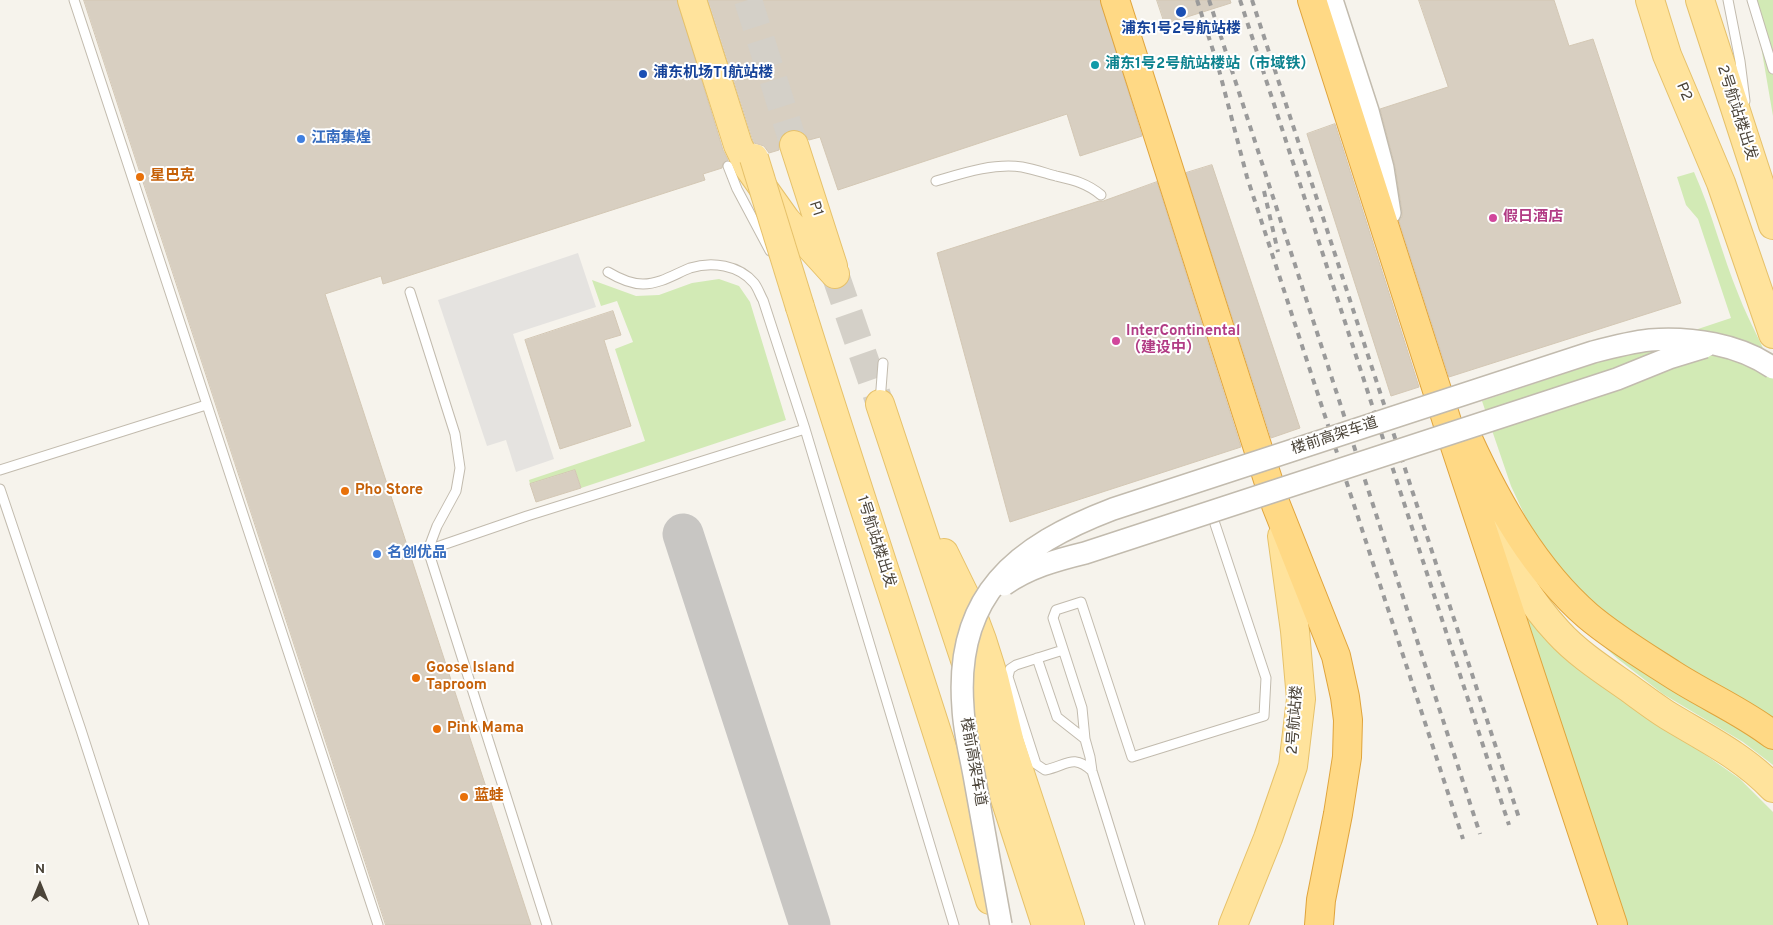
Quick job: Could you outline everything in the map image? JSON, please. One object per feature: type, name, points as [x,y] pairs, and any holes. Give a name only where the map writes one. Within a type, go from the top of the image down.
[{"type":"highway","points":[[1115,0],[1276,506],[1336,656],[1348,720],[1347,758],[1321,900],[1319,925]]},
{"type":"highway","points":[[1312,0],[1451,434],[1613,925]]},
{"type":"highway","points":[[1418,332],[1488,481],[1508,517],[1560,588],[1588,616],[1610,632],[1673,675],[1757,723],[1773,736]]},
{"type":"main road","name":"P1","points":[[692,0],[738,145],[749,168],[786,220],[835,274],[794,145]]},
{"type":"main road","name":"P2","points":[[1650,0],[1668,55],[1721,183],[1773,334]]},
{"type":"main road","name":"2号航站楼出发","points":[[1700,0],[1773,225]]},
{"type":"main road","name":"1号航站楼出发","points":[[754,158],[856,485],[1000,925]]},
{"type":"main road","points":[[880,404],[967,666],[997,774],[1046,925]]},
{"type":"main road","points":[[1451,434],[1496,539],[1525,590],[1558,632],[1596,666],[1665,713],[1731,753],[1763,777],[1773,788]]},
{"type":"main road","points":[[912,500],[949,562],[967,600],[994,678],[1010,743],[1070,925]]},
{"type":"main road","name":"2号航站楼","points":[[1233,925],[1268,838],[1293,766],[1301,699],[1290,592],[1276,506]]},
{"type":"main road","points":[[967,666],[998,716],[1010,743]]},
{"type":"street","points":[[1332,0],[1368,111],[1383,168],[1399,270]]},
{"type":"street","name":"楼前高架车道","points":[[1000,925],[963,709],[963,677],[967,641],[982,600],[1004,573],[1040,543],[1084,520],[1113,509],[1593,352],[1649,340],[1692,340],[1715,344],[1751,356],[1773,368]]},
{"type":"street","points":[[982,600],[1011,580],[1045,564],[1085,553],[1617,379],[1669,358],[1715,344]]},
{"type":"lane","points":[[74,0],[378,925]]},
{"type":"lane","points":[[1728,0],[1740,60],[1754,171]]},
{"type":"lane","points":[[1752,0],[1773,69]]},
{"type":"lane","points":[[728,166],[800,307]]},
{"type":"lane","points":[[936,181],[962,173],[994,167],[1021,167],[1079,182],[1101,195]]},
{"type":"lane","points":[[608,272],[619,278],[643,284],[656,283],[692,268],[711,264],[727,266],[741,272],[754,283],[763,300],[805,429],[954,925]]},
{"type":"lane","points":[[410,292],[455,434],[460,468],[456,491],[437,526],[428,550],[546,925]]},
{"type":"lane","points":[[880,404],[883,363]]},
{"type":"lane","points":[[0,470],[206,405]]},
{"type":"lane","points":[[428,550],[527,516],[805,429]]},
{"type":"lane","points":[[0,489],[144,925]]},
{"type":"lane","points":[[1140,925],[1092,771],[1085,738],[1082,708],[1053,618],[1056,610],[1081,602],[1132,757],[1264,716],[1266,678],[1215,524]]},
{"type":"lane","points":[[1063,650],[1010,668],[1008,678],[1036,764],[1044,770],[1072,761],[1078,761],[1084,763],[1092,771]]},
{"type":"lane","points":[[1037,658],[1057,716],[1060,721],[1085,738]]},
{"type":"green space","points":[[1753,0],[1773,0],[1773,116]]},
{"type":"green space","points":[[1694,172],[1733,281],[1773,373],[1773,723],[1762,713],[1602,614],[1550,557],[1525,516],[1511,486],[1482,401],[1731,318],[1698,219],[1686,205],[1677,177]]},
{"type":"green space","points":[[719,279],[739,286],[750,302],[786,420],[581,488],[575,470],[530,484],[529,480],[645,441],[615,349],[633,342],[617,301],[601,306],[592,280],[636,296],[659,295],[692,283]]},
{"type":"green space","points":[[1524,612],[1599,684],[1634,709],[1670,730],[1740,779],[1773,812],[1773,925],[1627,925]]},
{"type":"green space","points":[[1584,629],[1773,747],[1773,765],[1743,742],[1663,694],[1618,659]]},
{"type":"shaded area","points":[[578,253],[596,307],[513,334],[554,459],[516,472],[506,440],[487,446],[438,300]]},
{"type":"building","points":[[84,0],[677,0],[723,150],[728,160],[723,163],[722,168],[703,174],[705,180],[383,284],[381,276],[325,294],[531,925],[386,925]]},
{"type":"building","points":[[708,0],[1100,0],[1142,136],[1080,156],[1067,114],[838,190],[820,137],[809,140],[804,133],[798,130],[790,130],[782,135],[779,142],[779,150],[769,153],[764,146],[754,143]]},
{"type":"building","name":"浦东1号2号航站楼","points":[[1157,0],[1230,0],[1231,3],[1165,24]]},
{"type":"building","name":"假日酒店","points":[[1419,0],[1554,0],[1569,46],[1593,39],[1681,303],[1449,377],[1399,221],[1402,217],[1402,211],[1395,166],[1380,109],[1448,87]]},
{"type":"building","points":[[1335,124],[1419,387],[1391,396],[1307,134]]},
{"type":"building","points":[[1212,165],[1300,428],[1271,438],[1186,173]]},
{"type":"building","name":"InterContinental （建设中）","points":[[1157,182],[1241,447],[1010,522],[937,253]]},
{"type":"building","points":[[613,311],[621,335],[604,340],[631,426],[560,449],[525,340]]},
{"type":"building","points":[[575,470],[581,488],[536,502],[530,484]]},
{"type":"taxiway","points":[[683,534],[810,925]]},
{"type":"tunnel","points":[[748,0],[794,145]]},
{"type":"tunnel","points":[[835,274],[880,404]]},
{"type":"railway","points":[[1197,0],[1218,66],[1247,177],[1463,839]]},
{"type":"railway","points":[[1209,0],[1480,834]]},
{"type":"railway","points":[[1240,0],[1509,825]]},
{"type":"railway","points":[[1252,0],[1520,821]]},
{"type":"railway","points":[[1264,191],[1278,252]]},
{"type":"place","name":"浦东1号2号航站楼","points":[[1181,12]]},
{"type":"place","name":"浦东1号2号航站楼站（市域铁）","points":[[1095,65]]},
{"type":"place","name":"浦东机场T1航站楼","points":[[643,74]]},
{"type":"place","name":"江南集煌","points":[[301,139]]},
{"type":"place","name":"星巴克","points":[[140,177]]},
{"type":"place","name":"假日酒店","points":[[1493,218]]},
{"type":"place","name":"InterContinental （建设中）","points":[[1116,341]]},
{"type":"place","name":"Pho Store","points":[[345,491]]},
{"type":"place","name":"名创优品","points":[[377,554]]},
{"type":"place","name":"Goose Island Taproom","points":[[416,678]]},
{"type":"place","name":"Pink Mama","points":[[437,729]]},
{"type":"place","name":"蓝蛙","points":[[464,797]]}]
